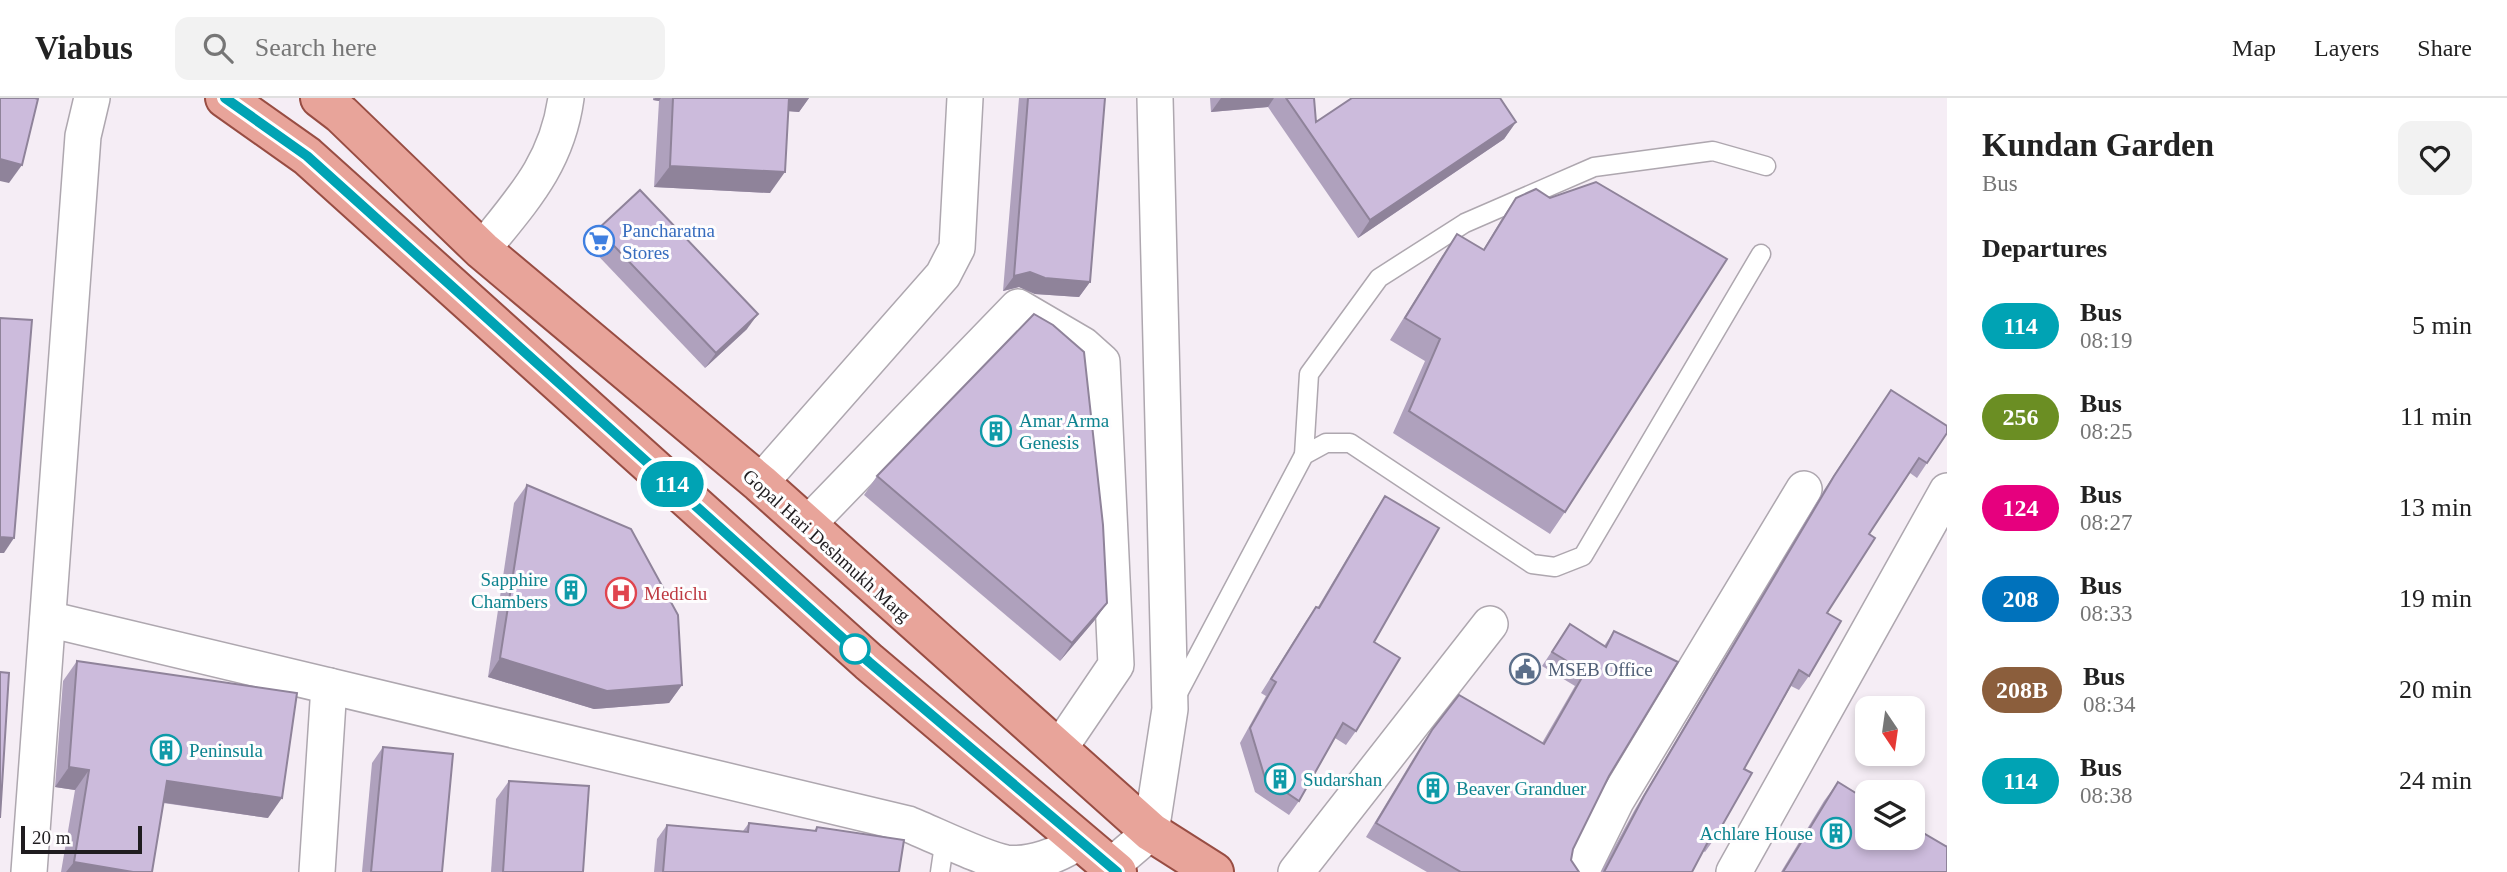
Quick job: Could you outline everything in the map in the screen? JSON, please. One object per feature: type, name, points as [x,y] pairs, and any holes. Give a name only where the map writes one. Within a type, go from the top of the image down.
[{"type":"main road","points":[[225,98],[307,156],[878,670],[1114,870]]},
{"type":"main road","name":"Gopal Hari Deshmukh Marg","points":[[320,98],[341,114],[482,250],[760,484],[1151,832],[1213,872]]},
{"type":"street","points":[[29,872],[83,136],[92,98]]},
{"type":"street","points":[[482,250],[536,183],[547,165],[563,120],[566,98]]},
{"type":"street","points":[[760,484],[943,275],[957,248],[965,98]]},
{"type":"street","points":[[1114,870],[1151,832],[1170,709],[1156,98]]},
{"type":"street","points":[[806,526],[1018,306],[1083,345],[1102,362],[1116,664],[1059,749]]},
{"type":"street","points":[[1581,872],[1616,801],[1804,488]]},
{"type":"street","points":[[1734,872],[1947,491]]},
{"type":"street","points":[[48,619],[908,824],[942,855],[1013,867],[1065,852],[1079,841]]},
{"type":"street","points":[[1296,872],[1490,624]]},
{"type":"street","points":[[317,872],[329,686]]},
{"type":"lane","points":[[1170,709],[1304,455],[1309,374],[1379,278],[1465,223],[1594,167],[1713,151],[1766,166]]},
{"type":"lane","points":[[1304,455],[1326,443],[1350,443],[1532,564],[1555,567],[1583,556],[1761,254]]},
{"type":"building","points":[[0,98],[38,99],[22,165],[0,159]]},
{"type":"building","points":[[673,98],[789,98],[785,172],[670,166]]},
{"type":"building","points":[[1028,98],[1105,98],[1090,282],[1045,278],[1030,272],[1014,276]]},
{"type":"building","points":[[1286,98],[1314,98],[1316,122],[1352,98],[1500,98],[1516,122],[1370,220]]},
{"type":"building","points":[[1596,182],[1727,259],[1565,512],[1409,411],[1440,339],[1405,318],[1457,234],[1484,250],[1516,198],[1536,189],[1550,198]]},
{"type":"building","points":[[640,190],[758,314],[716,353],[598,229]]},
{"type":"building","name":"Amar Arma Genesis","points":[[1034,314],[1053,325],[1084,352],[1103,525],[1107,603],[1072,643],[877,476]]},
{"type":"building","points":[[0,318],[32,320],[14,538],[0,537]]},
{"type":"building","points":[[1891,390],[1947,426],[1947,433],[1927,463],[1919,458],[1869,534],[1875,538],[1827,613],[1841,621],[1809,676],[1799,670],[1744,769],[1752,773],[1715,838],[1711,836],[1692,872],[1604,872],[1644,796],[1834,476]]},
{"type":"building","name":"Sapphire Chambers","points":[[527,485],[631,529],[678,615],[682,685],[607,691],[500,658]]},
{"type":"building","points":[[1385,496],[1439,528],[1374,642],[1400,658],[1356,731],[1343,723],[1299,801],[1265,778],[1250,728],[1276,682],[1271,679],[1316,607],[1319,608]]},
{"type":"building","points":[[1570,624],[1606,647],[1614,631],[1678,662],[1609,776],[1573,849],[1571,860],[1579,872],[1461,872],[1376,823],[1432,730],[1459,695],[1544,744],[1585,672],[1552,652]]},
{"type":"building","name":"Peninsula","points":[[77,661],[297,693],[282,798],[167,781],[152,872],[133,872],[74,862],[89,770],[69,767]]},
{"type":"building","points":[[0,672],[9,673],[0,818]]},
{"type":"building","points":[[383,747],[453,754],[442,872],[371,872]]},
{"type":"building","points":[[509,781],[589,786],[583,872],[503,872]]},
{"type":"building","name":"Achlare House","points":[[1838,782],[1855,793],[1855,850],[1925,850],[1925,834],[1947,847],[1947,872],[1783,872]]},
{"type":"building","points":[[749,823],[816,831],[817,827],[904,840],[899,872],[663,872],[667,825],[748,832]]},
{"type":"bus line","name":"114","points":[[225,98],[307,156],[869,662],[1117,872]]},
{"type":"place","name":"Pancharatna Stores","points":[[599,241]]},
{"type":"place","name":"Amar Arma Genesis","points":[[996,431]]},
{"type":"place","name":"Sapphire Chambers","points":[[571,590]]},
{"type":"place","name":"Mediclu","points":[[621,593]]},
{"type":"place","name":"MSEB Office","points":[[1525,669]]},
{"type":"place","name":"Peninsula","points":[[166,750]]},
{"type":"place","name":"Sudarshan","points":[[1280,779]]},
{"type":"place","name":"Beaver Granduer","points":[[1433,788]]},
{"type":"place","name":"Achlare House","points":[[1836,833]]}]
